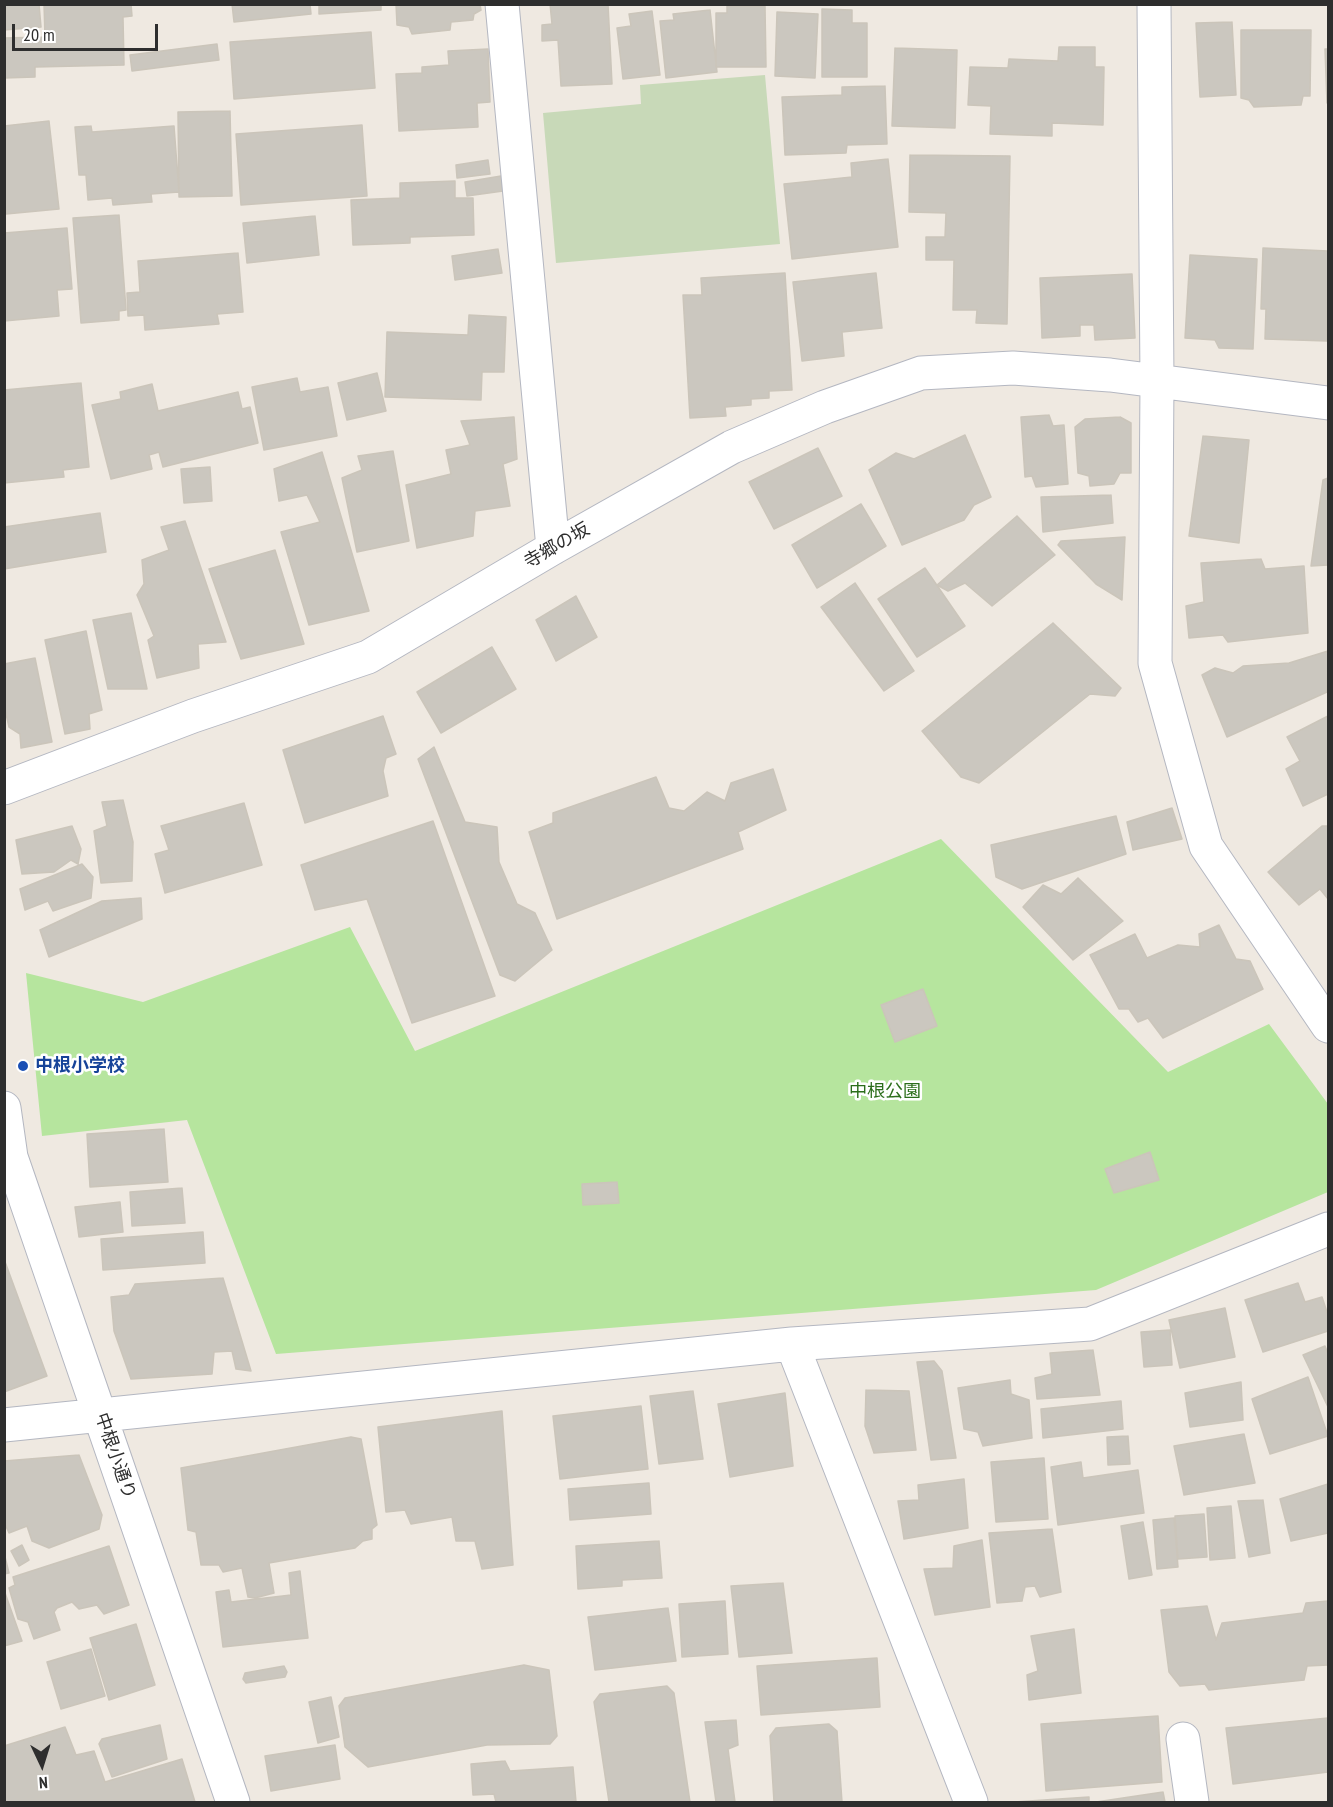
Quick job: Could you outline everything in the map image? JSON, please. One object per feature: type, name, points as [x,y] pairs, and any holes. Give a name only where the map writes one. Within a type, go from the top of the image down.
[{"type":"street","points":[[502,4],[553,548]]},
{"type":"street","points":[[1154,4],[1157,381],[1155,663],[1206,846],[1329,1026]]},
{"type":"street","name":"寺郷の坂","points":[[4,788],[193,716],[368,657],[553,548],[732,447],[825,407],[921,373],[1013,368],[1157,381],[1329,403]]},
{"type":"street","name":"中根小通り","points":[[4,1108],[11,1157],[233,1803]]},
{"type":"street","points":[[4,1425],[792,1344],[1090,1324],[1329,1228]]},
{"type":"street","points":[[792,1344],[971,1803]]},
{"type":"street","points":[[1183,1739],[1192,1803]]},
{"type":"green space","points":[[765,75],[780,244],[556,263],[543,113],[641,104],[640,85]]},
{"type":"green space","name":"中根公園","points":[[941,839],[1168,1072],[1269,1024],[1328,1104],[1328,1192],[1096,1290],[276,1354],[187,1120],[42,1136],[26,973],[143,1002],[350,927],[415,1051]]},
{"type":"building","points":[[4,4],[39,4],[41,27],[4,30]]},
{"type":"building","points":[[44,4],[131,4],[132,16],[123,17],[124,65],[35,67],[35,77],[4,78],[4,38],[45,37]]},
{"type":"building","points":[[232,4],[310,4],[311,14],[234,22]]},
{"type":"building","points":[[319,4],[381,4],[381,10],[319,14]]},
{"type":"building","points":[[396,4],[480,4],[481,10],[474,14],[473,20],[451,22],[450,30],[412,34],[409,27],[397,25]]},
{"type":"building","points":[[550,4],[608,4],[612,84],[561,86],[558,40],[542,41],[542,25],[552,24]]},
{"type":"building","points":[[727,6],[765,6],[766,67],[716,67],[716,13],[727,13]]},
{"type":"building","points":[[822,9],[852,10],[852,23],[867,23],[867,77],[822,77]]},
{"type":"building","points":[[710,10],[717,72],[666,78],[660,21],[674,20],[673,14]]},
{"type":"building","points":[[652,11],[660,75],[623,79],[617,28],[631,26],[629,14]]},
{"type":"building","points":[[777,12],[818,14],[815,78],[775,76]]},
{"type":"building","points":[[1232,22],[1236,95],[1200,97],[1196,23]]},
{"type":"building","points":[[1241,30],[1311,30],[1310,96],[1303,96],[1301,105],[1254,107],[1249,100],[1241,98]]},
{"type":"building","points":[[371,32],[375,88],[234,99],[230,42]]},
{"type":"building","points":[[217,44],[219,60],[132,71],[130,55]]},
{"type":"building","points":[[1059,47],[1095,47],[1095,67],[1104,67],[1103,125],[1052,123],[1052,136],[990,134],[991,106],[968,105],[970,67],[1008,68],[1009,59],[1058,61]]},
{"type":"building","points":[[895,48],[957,50],[955,128],[892,126]]},
{"type":"building","points":[[488,49],[490,102],[477,103],[478,127],[399,131],[396,74],[422,73],[422,67],[449,65],[448,51]]},
{"type":"building","points":[[1325,49],[1328,49],[1328,103],[1327,103]]},
{"type":"building","points":[[885,86],[887,144],[847,145],[846,153],[785,155],[782,97],[842,95],[842,87]]},
{"type":"building","points":[[230,111],[232,196],[179,197],[178,112]]},
{"type":"building","points":[[49,121],[59,209],[6,214],[4,126]]},
{"type":"building","points":[[362,125],[367,196],[241,205],[236,134]]},
{"type":"building","points":[[91,126],[92,132],[174,126],[179,192],[151,194],[152,202],[113,205],[112,198],[88,200],[86,175],[79,175],[75,127]]},
{"type":"building","points":[[910,155],[1010,156],[1007,324],[976,323],[977,310],[953,310],[954,260],[926,260],[926,237],[945,237],[946,213],[909,212]]},
{"type":"building","points":[[888,159],[898,247],[792,259],[784,184],[852,177],[851,163]]},
{"type":"building","points":[[488,160],[490,174],[457,178],[456,165]]},
{"type":"building","points":[[501,176],[503,191],[467,196],[465,182]]},
{"type":"building","points":[[455,181],[455,198],[473,198],[474,235],[410,237],[410,243],[353,245],[351,200],[400,198],[400,183]]},
{"type":"building","points":[[119,215],[126,310],[119,311],[119,320],[81,323],[73,218]]},
{"type":"building","points":[[315,216],[319,255],[247,263],[243,223]]},
{"type":"building","points":[[67,228],[72,289],[57,290],[59,316],[4,321],[4,233]]},
{"type":"building","points":[[1263,248],[1328,251],[1327,341],[1265,339],[1266,309],[1261,309]]},
{"type":"building","points":[[498,249],[502,273],[455,280],[452,256]]},
{"type":"building","points":[[238,253],[243,312],[217,314],[219,324],[145,330],[144,315],[128,316],[127,293],[140,292],[138,261]]},
{"type":"building","points":[[1190,255],[1257,259],[1253,349],[1219,348],[1215,340],[1185,338]]},
{"type":"building","points":[[785,273],[792,390],[769,391],[769,398],[751,399],[751,405],[725,407],[726,416],[690,418],[683,295],[702,295],[701,278]]},
{"type":"building","points":[[876,273],[882,328],[842,332],[844,356],[802,361],[793,282]]},
{"type":"building","points":[[1132,274],[1135,338],[1095,340],[1094,325],[1080,325],[1080,336],[1042,338],[1040,278]]},
{"type":"building","points":[[469,315],[506,317],[504,372],[482,372],[481,400],[385,397],[387,332],[468,335]]},
{"type":"building","points":[[377,373],[386,411],[347,420],[338,383]]},
{"type":"building","points":[[297,378],[300,392],[328,387],[337,436],[264,450],[252,387]]},
{"type":"building","points":[[81,383],[89,467],[63,470],[64,477],[4,483],[4,390]]},
{"type":"building","points":[[152,384],[158,411],[238,392],[242,409],[250,407],[258,443],[163,467],[159,452],[149,455],[152,469],[111,479],[92,405],[121,399],[120,392]]},
{"type":"building","points":[[1049,415],[1053,426],[1064,425],[1068,484],[1036,487],[1032,476],[1025,477],[1021,417]]},
{"type":"building","points":[[514,417],[517,459],[503,464],[510,506],[475,511],[473,536],[417,548],[406,485],[451,474],[446,450],[470,445],[461,421]]},
{"type":"building","points":[[1120,417],[1131,423],[1131,473],[1120,473],[1114,484],[1090,486],[1089,476],[1078,473],[1075,427],[1085,419]]},
{"type":"building","points":[[965,435],[991,497],[974,505],[964,520],[902,545],[869,470],[896,453],[914,459]]},
{"type":"building","points":[[1203,436],[1249,440],[1239,543],[1189,536]]},
{"type":"building","points":[[818,448],[842,496],[774,529],[749,482]]},
{"type":"building","points":[[393,451],[409,541],[357,552],[342,478],[362,470],[358,456]]},
{"type":"building","points":[[322,452],[369,611],[309,625],[281,532],[320,522],[307,495],[279,501],[274,469]]},
{"type":"building","points":[[210,467],[212,501],[184,503],[181,469]]},
{"type":"building","points":[[1328,478],[1328,565],[1311,566],[1323,480]]},
{"type":"building","points":[[1111,495],[1113,523],[1043,532],[1041,497]]},
{"type":"building","points":[[861,504],[886,546],[817,588],[792,545]]},
{"type":"building","points":[[100,513],[106,552],[4,569],[4,527]]},
{"type":"building","points":[[1017,516],[1055,555],[992,606],[965,583],[948,591],[937,585]]},
{"type":"building","points":[[185,521],[226,642],[198,644],[199,668],[157,678],[148,640],[154,636],[137,595],[144,584],[142,560],[169,550],[161,527]]},
{"type":"building","points":[[1125,537],[1122,600],[1096,584],[1058,545],[1061,541]]},
{"type":"building","points":[[275,550],[304,644],[241,659],[209,569]]},
{"type":"building","points":[[1261,559],[1265,569],[1304,566],[1308,633],[1228,642],[1223,635],[1189,638],[1186,606],[1204,602],[1201,563]]},
{"type":"building","points":[[925,568],[965,626],[917,657],[878,599]]},
{"type":"building","points":[[855,583],[914,671],[884,691],[821,607]]},
{"type":"building","points":[[576,596],[597,637],[556,661],[536,620]]},
{"type":"building","points":[[131,613],[147,689],[108,689],[93,620]]},
{"type":"building","points":[[1053,623],[1121,688],[1115,696],[1090,694],[979,783],[961,777],[922,731]]},
{"type":"building","points":[[86,631],[102,710],[89,714],[90,729],[65,734],[45,640]]},
{"type":"building","points":[[492,647],[516,689],[441,733],[417,692]]},
{"type":"building","points":[[1328,651],[1327,692],[1227,737],[1202,675],[1215,668],[1233,673],[1243,666],[1289,663]]},
{"type":"building","points":[[35,658],[52,742],[21,748],[20,734],[9,727],[4,705],[4,664]]},
{"type":"building","points":[[383,716],[396,754],[386,758],[383,771],[388,796],[305,823],[283,750]]},
{"type":"building","points":[[1328,716],[1328,794],[1303,806],[1286,769],[1300,761],[1287,737]]},
{"type":"building","points":[[434,747],[465,822],[497,827],[499,862],[517,904],[535,913],[552,950],[515,981],[500,975],[418,759]]},
{"type":"building","points":[[773,769],[786,810],[738,832],[743,849],[557,919],[529,832],[553,823],[553,813],[656,777],[669,808],[684,811],[707,792],[725,801],[731,783]]},
{"type":"building","points":[[123,800],[133,842],[132,881],[101,883],[94,831],[107,826],[102,802]]},
{"type":"building","points":[[244,803],[262,865],[165,893],[155,854],[169,850],[161,826]]},
{"type":"building","points":[[1172,808],[1182,839],[1133,850],[1127,822]]},
{"type":"building","points":[[1116,816],[1126,854],[1022,889],[996,877],[991,845]]},
{"type":"building","points":[[433,821],[495,996],[412,1023],[367,899],[315,910],[301,865]]},
{"type":"building","points":[[72,826],[81,849],[78,864],[71,860],[54,872],[22,874],[16,840]]},
{"type":"building","points":[[1322,826],[1328,826],[1328,899],[1320,889],[1299,905],[1268,872]]},
{"type":"building","points":[[82,864],[93,877],[91,898],[53,911],[48,901],[25,910],[20,889]]},
{"type":"building","points":[[1078,878],[1123,921],[1073,960],[1023,907],[1043,885],[1061,894]]},
{"type":"building","points":[[141,898],[142,919],[49,957],[40,930],[102,901]]},
{"type":"building","points":[[1219,925],[1236,959],[1250,961],[1263,989],[1163,1038],[1148,1018],[1138,1022],[1129,1009],[1119,1009],[1090,955],[1135,934],[1147,958],[1178,945],[1200,947],[1199,934]]},
{"type":"building","points":[[923,989],[937,1026],[895,1042],[881,1005]]},
{"type":"building","points":[[164,1129],[168,1182],[90,1187],[87,1134]]},
{"type":"building","points":[[1150,1152],[1159,1180],[1114,1193],[1105,1169]]},
{"type":"building","points":[[617,1182],[619,1203],[583,1205],[582,1184]]},
{"type":"building","points":[[182,1188],[185,1223],[132,1226],[130,1192]]},
{"type":"building","points":[[120,1202],[123,1232],[79,1237],[75,1207]]},
{"type":"building","points":[[203,1232],[205,1263],[103,1270],[101,1239]]},
{"type":"building","points":[[4,1259],[47,1376],[4,1392]]},
{"type":"building","points":[[223,1278],[251,1371],[236,1369],[232,1351],[214,1352],[212,1374],[131,1379],[114,1331],[111,1297],[129,1295],[135,1284]]},
{"type":"building","points":[[1298,1283],[1305,1302],[1322,1297],[1328,1315],[1328,1331],[1263,1352],[1245,1300]]},
{"type":"building","points":[[1225,1308],[1235,1357],[1180,1368],[1169,1320]]},
{"type":"building","points":[[1170,1330],[1172,1365],[1144,1367],[1141,1332]]},
{"type":"building","points":[[1325,1346],[1328,1354],[1328,1407],[1303,1355]]},
{"type":"building","points":[[1093,1350],[1100,1395],[1037,1399],[1035,1378],[1052,1374],[1050,1353]]},
{"type":"building","points":[[934,1361],[942,1371],[956,1458],[931,1460],[917,1362]]},
{"type":"building","points":[[1308,1377],[1328,1436],[1270,1454],[1252,1399]]},
{"type":"building","points":[[1010,1380],[1011,1394],[1029,1400],[1032,1438],[983,1446],[978,1432],[964,1429],[958,1388]]},
{"type":"building","points":[[1241,1382],[1243,1420],[1190,1427],[1185,1393]]},
{"type":"building","points":[[866,1390],[909,1391],[916,1450],[874,1453],[865,1426]]},
{"type":"building","points":[[693,1391],[703,1459],[659,1464],[650,1396]]},
{"type":"building","points":[[785,1393],[793,1466],[730,1477],[718,1404]]},
{"type":"building","points":[[1121,1401],[1123,1429],[1043,1438],[1041,1409]]},
{"type":"building","points":[[641,1406],[648,1469],[560,1479],[553,1416]]},
{"type":"building","points":[[502,1411],[513,1565],[482,1569],[475,1541],[456,1541],[452,1517],[411,1524],[405,1510],[386,1512],[378,1427]]},
{"type":"building","points":[[1244,1434],[1255,1483],[1184,1495],[1174,1446]]},
{"type":"building","points":[[1128,1436],[1130,1464],[1108,1465],[1107,1437]]},
{"type":"building","points":[[351,1437],[361,1439],[377,1525],[372,1529],[372,1539],[363,1541],[355,1548],[269,1563],[274,1593],[255,1598],[248,1597],[242,1568],[223,1572],[219,1565],[201,1565],[196,1532],[188,1530],[181,1468]]},
{"type":"building","points":[[79,1455],[102,1515],[99,1529],[49,1548],[32,1541],[27,1526],[9,1533],[4,1522],[4,1461]]},
{"type":"building","points":[[1044,1458],[1048,1519],[996,1522],[991,1462]]},
{"type":"building","points":[[1081,1462],[1083,1478],[1138,1470],[1144,1513],[1058,1525],[1051,1467]]},
{"type":"building","points":[[964,1479],[968,1528],[904,1539],[898,1501],[919,1500],[918,1485]]},
{"type":"building","points":[[649,1483],[651,1514],[570,1520],[568,1489]]},
{"type":"building","points":[[1328,1484],[1328,1533],[1291,1541],[1280,1499]]},
{"type":"building","points":[[1263,1500],[1270,1553],[1249,1557],[1238,1501]]},
{"type":"building","points":[[1231,1506],[1235,1558],[1210,1560],[1207,1508]]},
{"type":"building","points":[[1204,1514],[1207,1557],[1178,1559],[1175,1516]]},
{"type":"building","points":[[1174,1518],[1178,1567],[1157,1569],[1153,1520]]},
{"type":"building","points":[[1143,1522],[1152,1575],[1129,1579],[1121,1526]]},
{"type":"building","points":[[1052,1529],[1061,1592],[1040,1597],[1035,1586],[1025,1587],[1022,1601],[997,1603],[989,1533]]},
{"type":"building","points":[[982,1540],[990,1607],[935,1615],[924,1569],[953,1568],[954,1546]]},
{"type":"building","points":[[659,1541],[662,1578],[622,1580],[622,1586],[578,1589],[576,1546]]},
{"type":"building","points":[[22,1545],[29,1560],[19,1566],[11,1551]]},
{"type":"building","points":[[109,1546],[129,1605],[104,1614],[97,1605],[79,1609],[72,1602],[57,1608],[54,1612],[60,1630],[34,1639],[28,1622],[18,1619],[9,1588],[15,1585],[13,1577]]},
{"type":"building","points":[[4,1553],[9,1573],[4,1574]]},
{"type":"building","points":[[300,1571],[308,1638],[223,1647],[216,1592],[229,1590],[231,1602],[291,1595],[289,1573]]},
{"type":"building","points":[[783,1583],[792,1653],[739,1657],[731,1586]]},
{"type":"building","points":[[4,1590],[22,1641],[4,1646]]},
{"type":"building","points":[[725,1601],[728,1654],[682,1657],[679,1604]]},
{"type":"building","points":[[1328,1601],[1328,1665],[1307,1666],[1304,1680],[1209,1690],[1205,1684],[1180,1686],[1169,1672],[1161,1610],[1207,1606],[1216,1640],[1222,1623],[1303,1613],[1306,1603]]},
{"type":"building","points":[[668,1608],[676,1661],[595,1670],[588,1617]]},
{"type":"building","points":[[136,1624],[155,1685],[109,1700],[90,1638]]},
{"type":"building","points":[[1074,1629],[1081,1693],[1029,1700],[1027,1675],[1038,1671],[1031,1636]]},
{"type":"building","points":[[91,1649],[105,1696],[61,1709],[47,1662]]},
{"type":"building","points":[[877,1658],[880,1707],[761,1715],[757,1666]]},
{"type":"building","points":[[524,1665],[549,1670],[557,1736],[550,1744],[487,1745],[368,1767],[345,1747],[339,1706],[345,1698]]},
{"type":"building","points":[[284,1666],[287,1672],[285,1677],[246,1683],[243,1679],[245,1673]]},
{"type":"building","points":[[667,1686],[674,1693],[690,1802],[609,1802],[594,1702],[600,1694]]},
{"type":"building","points":[[331,1697],[339,1737],[318,1743],[309,1702]]},
{"type":"building","points":[[1158,1716],[1162,1782],[1046,1791],[1041,1724]]},
{"type":"building","points":[[1328,1718],[1328,1772],[1233,1784],[1226,1728]]},
{"type":"building","points":[[736,1720],[738,1745],[728,1749],[735,1802],[716,1802],[705,1722]]},
{"type":"building","points":[[829,1724],[837,1731],[842,1802],[774,1802],[770,1736],[776,1728]]},
{"type":"building","points":[[160,1725],[167,1759],[112,1777],[99,1744],[102,1739]]},
{"type":"building","points":[[65,1727],[76,1755],[94,1751],[105,1782],[182,1759],[195,1802],[4,1802],[4,1746]]},
{"type":"building","points":[[335,1745],[340,1779],[271,1791],[265,1756]]},
{"type":"building","points":[[505,1761],[510,1771],[573,1767],[576,1802],[496,1802],[494,1794],[473,1795],[471,1764]]},
{"type":"building","points":[[1163,1792],[1165,1802],[1096,1802]]},
{"type":"building","points":[[1089,1797],[1089,1802],[1014,1802]]},
{"type":"place","name":"中根小学校","points":[[23,1066]]}]
